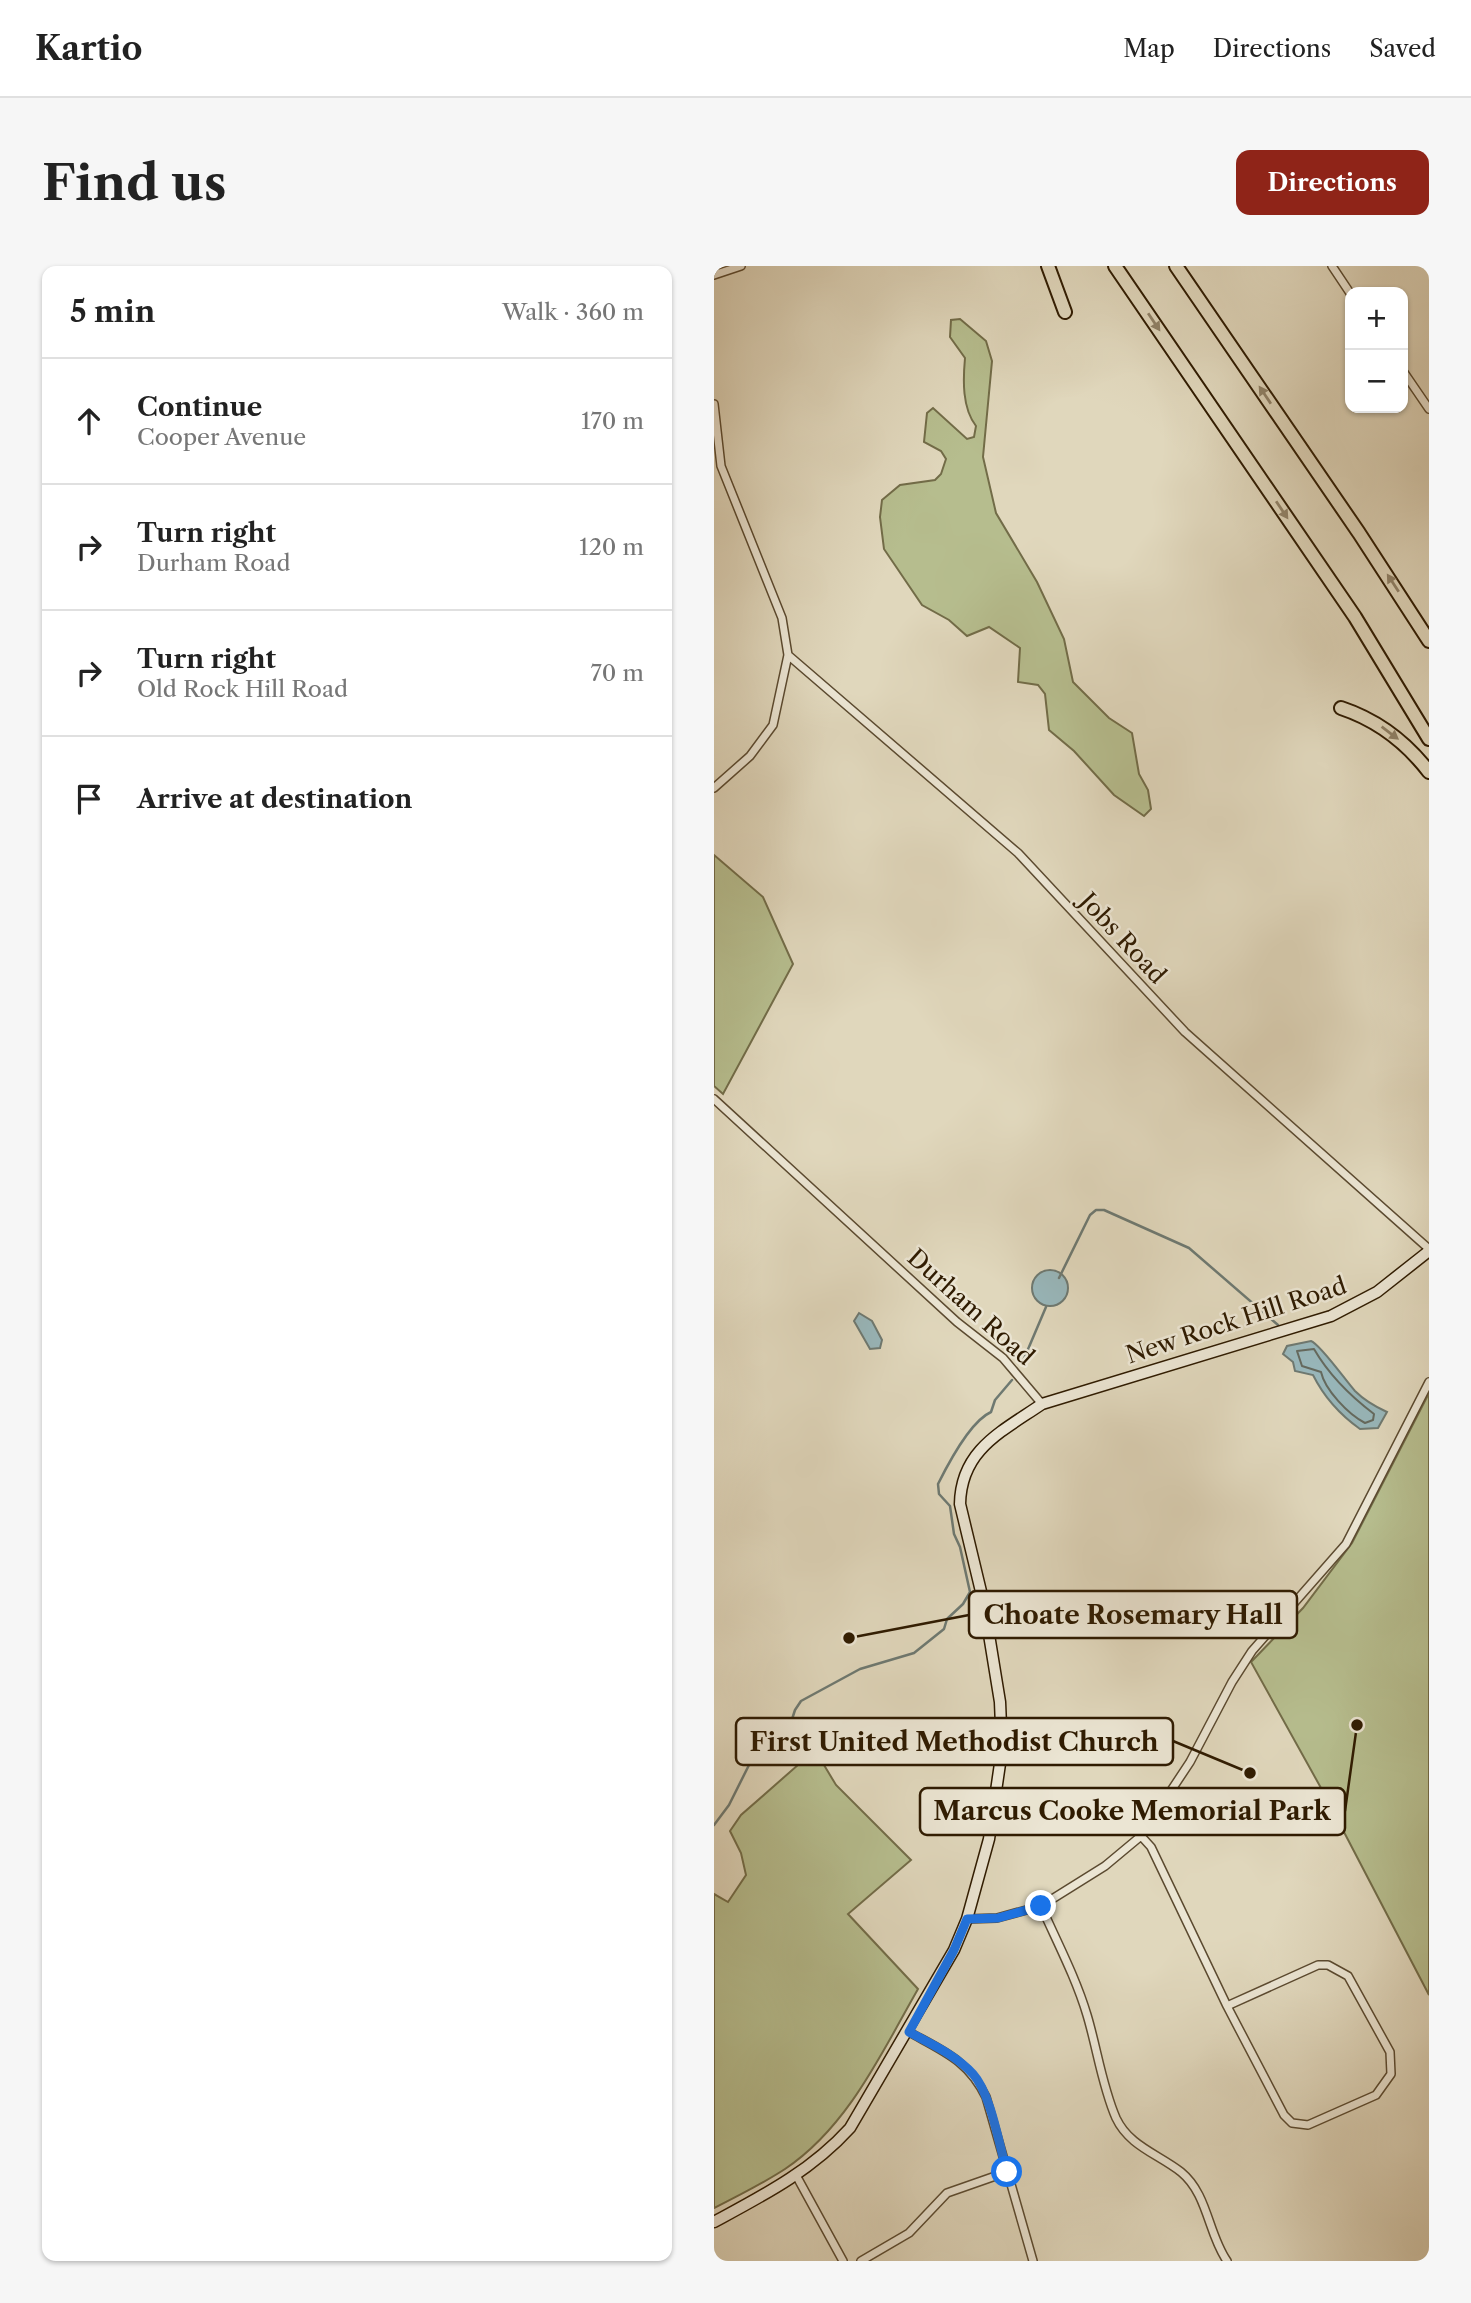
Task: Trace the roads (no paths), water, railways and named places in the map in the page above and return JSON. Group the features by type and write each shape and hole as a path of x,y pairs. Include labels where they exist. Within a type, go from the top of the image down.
{"highway":[{"path":"1048,266 1065,312"},
{"path":"1115,266 1355,617 1429,739"},
{"path":"1176,266 1382,567 1429,641"},
{"path":"1341,708 1368,718 1387,730 1429,772"}],"main road":[{"name":"New Rock Hill Road","path":"1042,1404 1331,1316 1377,1292 1429,1250"},
{"path":"714,2222 797,2177 832,2149 850,2128 909,2032 954,1950 967,1919 989,1839 1002,1750 994,1651 960,1504 961,1480 968,1463 1042,1404"}],"street":[{"path":"714,275 741,266"},
{"path":"1332,266 1346,287"},
{"path":"1408,378 1429,410"},
{"path":"714,404 721,466 782,618 788,655 773,725 750,756 714,788"},
{"name":"Jobs Road","path":"788,655 1018,853 1185,1032 1429,1250"},
{"name":"Durham Road","path":"714,1100 957,1322 1003,1358 1042,1404"},
{"path":"967,1919 998,1918 1041,1906 1087,1879 1141,1836 1190,1762 1232,1682 1252,1651 1346,1544 1429,1382"},
{"path":"1141,1836 1151,1847 1227,2006 1284,2115 1292,2123 1308,2125 1376,2095 1391,2074 1390,2052 1348,1976 1340,1970 1318,1965 1227,2006"},
{"path":"1041,1906 1086,2011 1116,2118 1126,2134 1146,2151 1182,2172 1197,2191 1220,2251 1227,2261"},
{"path":"909,2032 959,2060 975,2076 986,2097 1033,2261"},
{"path":"861,2261 909,2233 947,2193 1007,2172"},
{"path":"797,2177 843,2261"}],"water":[{"path":"1050,1270 1063,1275 1068,1288 1063,1301 1050,1306 1037,1301 1032,1288 1037,1275"},
{"path":"859,1313 872,1321 882,1340 880,1348 870,1349 854,1321"},
{"path":"1311,1341 1359,1394 1387,1412 1378,1428 1360,1429 1333,1405 1313,1375 1295,1371 1293,1362 1283,1354 1287,1346"}],"waterway":[{"path":"1059,1278 1090,1215 1096,1210 1104,1210 1189,1248 1278,1325"},
{"path":"1023,1361 1046,1307"},
{"path":"714,1825 729,1805 751,1761 784,1744 795,1710 801,1701 860,1669 914,1653 944,1629 947,1619 963,1604 970,1592 960,1547 954,1534 950,1506 939,1494 938,1484 968,1433 991,1412 995,1400 1012,1380"}],"place":[{"name":"Choate Rosemary Hall","path":"849,1638"},
{"name":"Marcus Cooke Memorial Park","path":"1357,1725"},
{"name":"First United Methodist Church","path":"1250,1773"}]}
